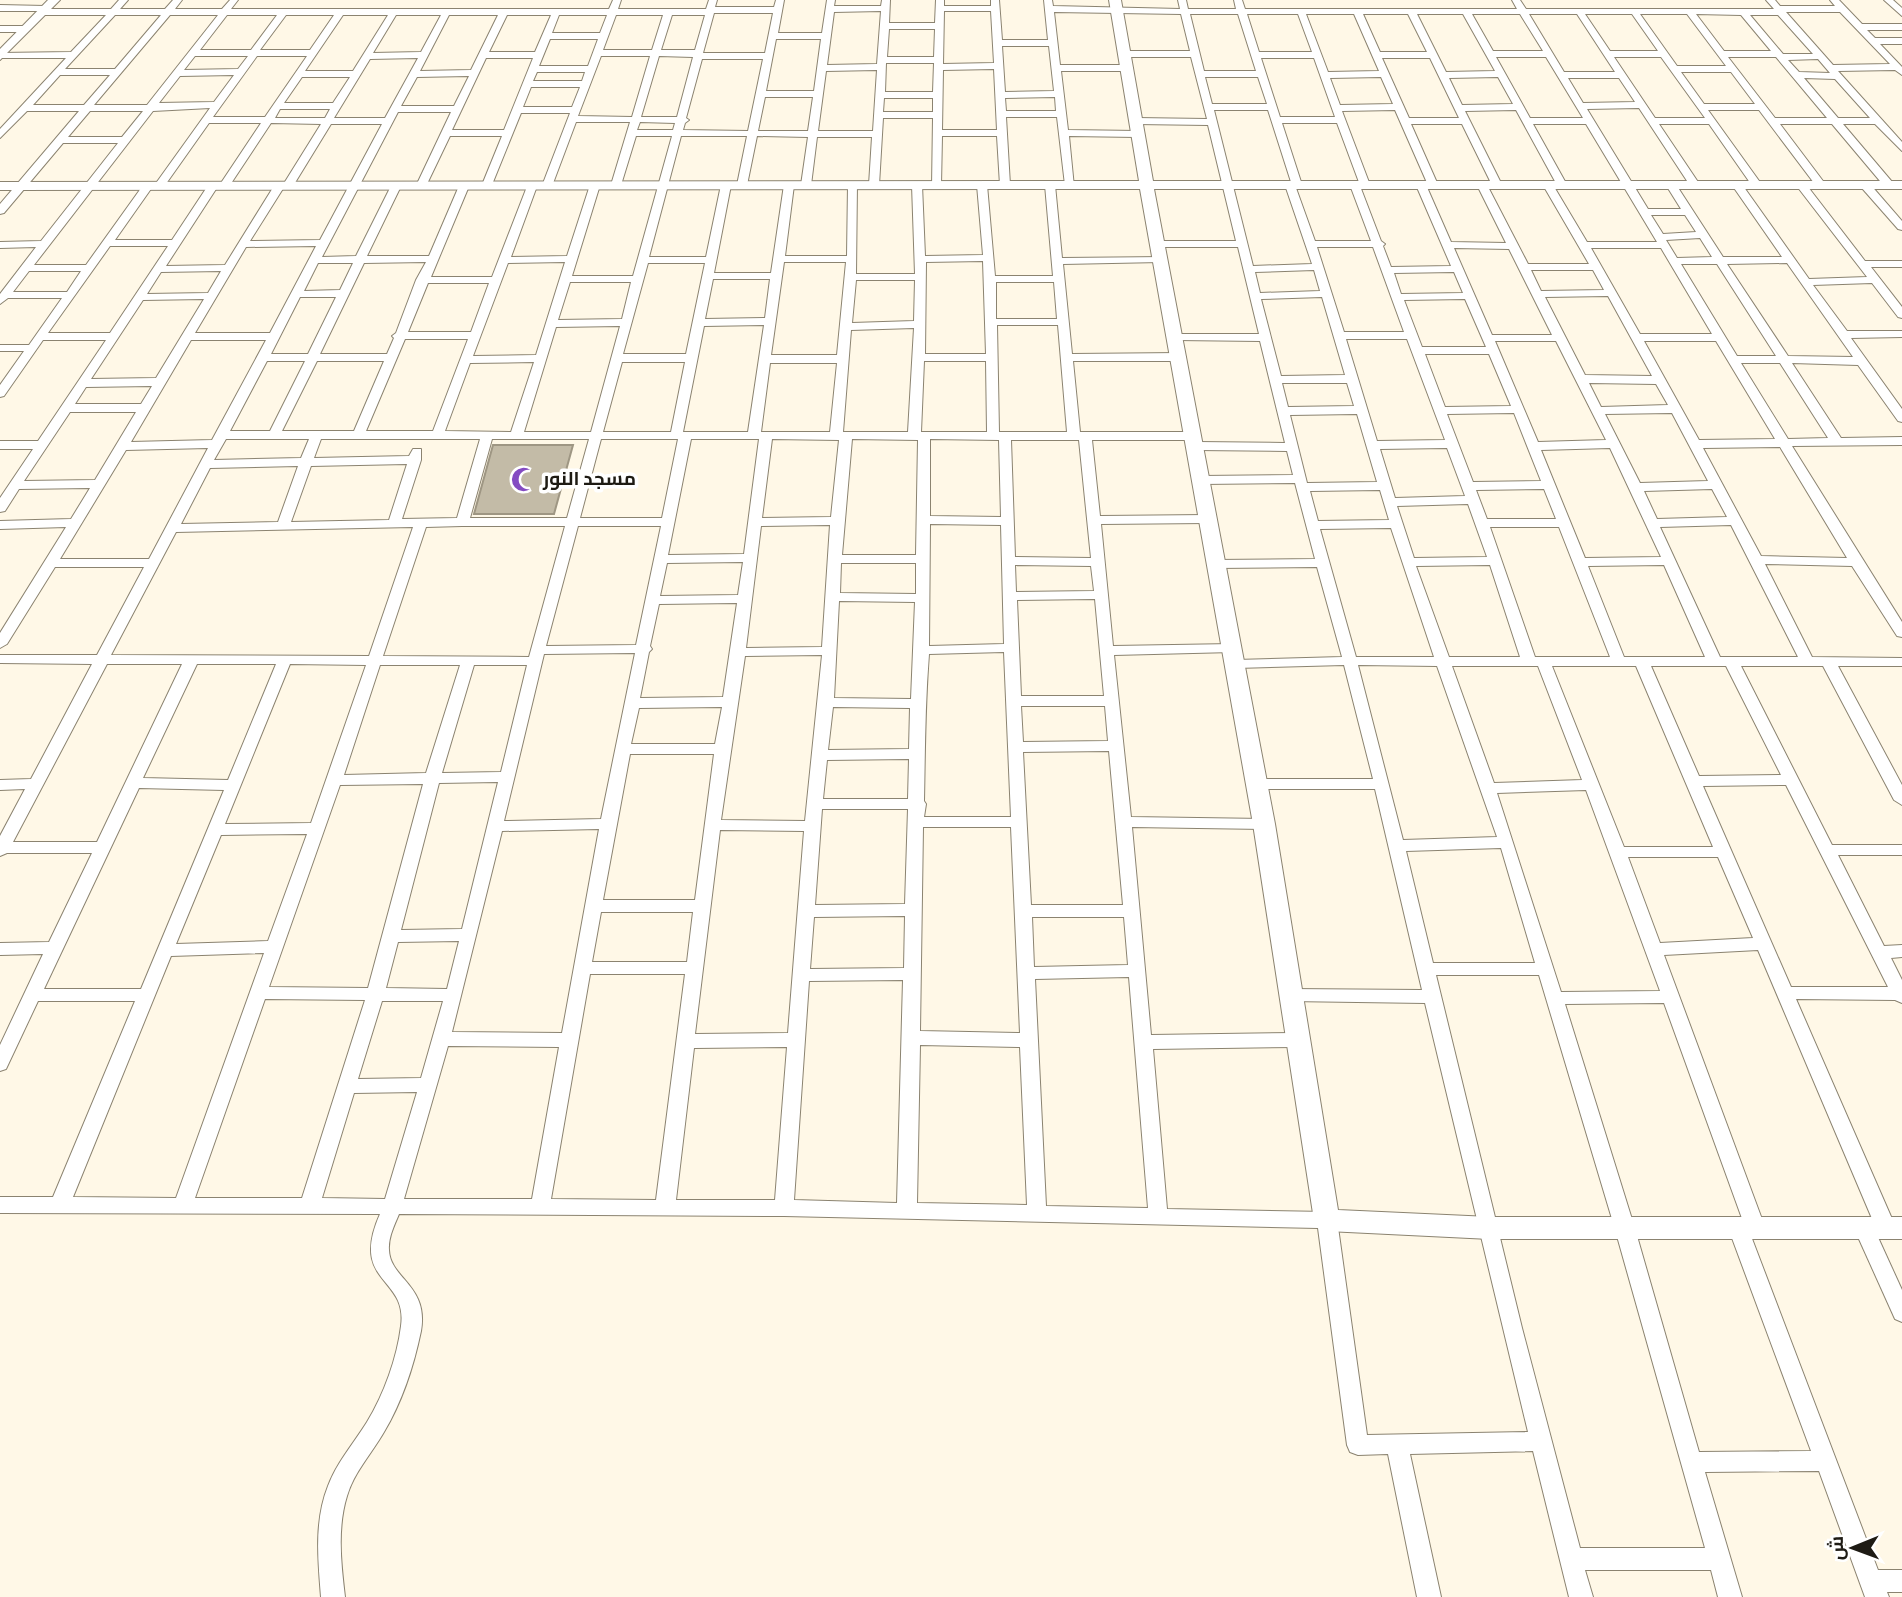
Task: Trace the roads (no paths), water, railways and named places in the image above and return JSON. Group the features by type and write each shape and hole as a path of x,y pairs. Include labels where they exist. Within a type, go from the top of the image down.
{"street":[{"path":"0,135 124,0"},
{"path":"0,211 178,0"},
{"path":"2,298 92,186 234,0"},
{"path":"0,393 107,243 217,105 254,53 286,0"},
{"path":"0,508 176,243 268,120 313,54 337,11 340,0"},
{"path":"0,645 53,563 142,408 242,244 328,120 367,56 396,0"},
{"path":"104,847 1,850 424,55 460,0"},
{"path":"547,186 617,0"},
{"path":"1182,0 1301,483 1398,846 1581,1597"},
{"path":"1238,0 1277,120 1325,294 1408,562 1507,842 1625,1229 1730,1597"},
{"path":"1287,0 1296,11 1325,75 1398,297 1494,561 1618,852 1825,1461 1875,1589 1902,1581"},
{"path":"1343,0 1353,11 1377,55 1405,121 1457,269 1518,409 1619,662"},
{"path":"1399,0 1433,55 1459,108 1513,246 1636,487 1668,561 1722,661 1792,780 1901,995 1784,993"},
{"path":"1452,0 1490,54 1528,121 1584,246 1756,560 1807,661"},
{"path":"1516,0 1626,185 1902,633"},
{"path":"1675,0 1821,185"},
{"path":"1770,0 1902,148"},
{"path":"1834,0 1900,69"},
{"path":"1888,0 1901,11"},
{"path":"806,186 831,4 886,4 874,185"},
{"path":"936,185 940,4 995,4 1005,185"},
{"path":"1070,185 1049,4 1185,11 1635,13 1842,9"},
{"path":"0,8 47,7 114,12 668,12 712,7 779,5 766,56 754,134 742,186"},
{"path":"0,55 47,7"},
{"path":"333,1597 329,1531 339,1487 380,1420 412,1322 406,1295 381,1261 378,1247 380,1231 392,1208 454,995 498,826 538,655 625,322 684,120 712,7"},
{"path":"1116,7 1146,185 1196,441 1215,564 1258,784 1296,1040 1327,1220 1359,1445 1541,1441"},
{"path":"421,186 504,11"},
{"path":"486,186 556,12"},
{"path":"616,186 638,120 668,12"},
{"path":"1743,12 1834,121 1895,185"},
{"path":"1580,13 1695,185"},
{"path":"1635,13 1757,185"},
{"path":"885,26 939,26"},
{"path":"1859,27 1902,27"},
{"path":"0,29 26,29"},
{"path":"547,36 603,36"},
{"path":"772,36 827,36"},
{"path":"1873,41 1902,41"},
{"path":"999,43 1053,43"},
{"path":"194,53 313,54"},
{"path":"597,53 766,56"},
{"path":"1056,68 1197,54"},
{"path":"1490,54 1548,54"},
{"path":"1607,54 1663,54"},
{"path":"1720,54 1822,56"},
{"path":"0,55 74,55"},
{"path":"367,56 424,55"},
{"path":"483,55 539,55"},
{"path":"1256,55 1317,55"},
{"path":"1377,55 1433,55"},
{"path":"822,68 882,63 1000,66"},
{"path":"1832,68 1900,69"},
{"path":"533,69 591,69"},
{"path":"1675,69 1732,69"},
{"path":"58,72 117,72"},
{"path":"179,73 240,72"},
{"path":"414,74 474,73"},
{"path":"299,74 356,74"},
{"path":"1202,74 1263,74"},
{"path":"1442,75 1502,74"},
{"path":"1325,75 1385,75"},
{"path":"1561,75 1621,75"},
{"path":"1796,75 1840,76"},
{"path":"527,84 585,84"},
{"path":"760,94 819,94"},
{"path":"1000,95 1059,94"},
{"path":"880,95 938,95"},
{"path":"26,108 217,105"},
{"path":"1579,106 1642,105"},
{"path":"277,106 336,106"},
{"path":"1210,107 1273,107"},
{"path":"1337,108 1399,107"},
{"path":"1459,108 1520,107"},
{"path":"1700,107 1761,107"},
{"path":"396,109 458,109"},
{"path":"517,110 638,120 684,120"},
{"path":"1001,114 1062,114"},
{"path":"879,115 938,115"},
{"path":"0,120 14,119"},
{"path":"206,120 389,121"},
{"path":"1277,120 1341,120"},
{"path":"1405,121 1465,121"},
{"path":"1528,121 1588,121"},
{"path":"1651,121 1710,121"},
{"path":"1771,121 1878,121"},
{"path":"1064,133 1214,122"},
{"path":"446,133 507,134"},
{"path":"633,133 879,134"},
{"path":"938,133 1002,133"},
{"path":"1889,133 1902,133"},
{"path":"59,140 127,140"},
{"path":"784,1208 812,826 834,597 842,359 852,259 853,185"},
{"path":"907,1210 924,520 919,437 921,259 917,185"},
{"path":"982,185 990,279 992,357 1007,521 1037,1211"},
{"path":"1050,185 1066,358 1093,520 1138,971 1158,1216"},
{"path":"1671,185 1837,442"},
{"path":"1737,185 1902,418"},
{"path":"1801,185 1902,315"},
{"path":"1865,185 1902,227"},
{"path":"0,186 1895,185"},
{"path":"274,436 396,186"},
{"path":"358,436 422,279 464,186"},
{"path":"437,436 494,279 532,186"},
{"path":"516,436 538,359 595,186"},
{"path":"540,1207 596,906 608,824 655,600 690,358 726,186"},
{"path":"665,1207 722,749 738,652 754,522 766,359 789,186"},
{"path":"1644,212 1690,212"},
{"path":"1584,246 1705,235"},
{"path":"107,243 176,243"},
{"path":"242,244 325,243"},
{"path":"0,245 46,244"},
{"path":"1059,261 1242,244"},
{"path":"1311,244 1380,244"},
{"path":"1448,245 1513,246"},
{"path":"921,259 988,258"},
{"path":"316,260 431,259"},
{"path":"502,260 572,259"},
{"path":"780,259 852,259"},
{"path":"642,260 710,260"},
{"path":"1674,261 1725,265 1794,264"},
{"path":"1865,264 1902,264"},
{"path":"1249,268 1318,267"},
{"path":"1524,267 1596,267"},
{"path":"27,268 90,268"},
{"path":"159,269 228,268"},
{"path":"1389,270 1457,269"},
{"path":"707,276 778,276"},
{"path":"850,277 920,277"},
{"path":"422,279 494,279"},
{"path":"566,279 637,279"},
{"path":"990,279 1060,279"},
{"path":"1806,282 1876,280"},
{"path":"298,293 344,293"},
{"path":"1539,294 1609,293"},
{"path":"1255,296 1325,294"},
{"path":"2,298 69,295"},
{"path":"140,297 210,296"},
{"path":"1398,297 1468,296"},
{"path":"698,323 771,321"},
{"path":"551,324 625,322"},
{"path":"992,322 1063,322"},
{"path":"845,327 920,324"},
{"path":"1843,335 1902,334"},
{"path":"398,336 474,335"},
{"path":"1338,336 1412,335"},
{"path":"40,337 114,336"},
{"path":"186,336 275,337"},
{"path":"1177,337 1266,338"},
{"path":"1636,338 1720,337"},
{"path":"1418,351 1560,338"},
{"path":"0,348 32,348"},
{"path":"264,357 390,358"},
{"path":"920,358 992,357"},
{"path":"1066,358 1180,357"},
{"path":"617,358 690,358"},
{"path":"464,360 538,359"},
{"path":"766,359 842,359"},
{"path":"1733,359 1860,361"},
{"path":"1276,380 1351,379"},
{"path":"1582,379 1657,380"},
{"path":"83,383 158,382"},
{"path":"66,408 142,408"},
{"path":"1440,411 1518,409"},
{"path":"1596,411 1673,409"},
{"path":"1285,411 1362,410"},
{"path":"122,446 274,436 1080,436 1294,447"},
{"path":"283,525 316,436"},
{"path":"394,523 422,436"},
{"path":"462,522 487,436"},
{"path":"1693,444 1902,441"},
{"path":"1372,445 1451,444"},
{"path":"1533,446 1614,444"},
{"path":"0,445 42,445"},
{"path":"208,464 415,460"},
{"path":"1201,480 1301,483 1387,494 1473,500"},
{"path":"16,485 98,484"},
{"path":"1468,486 1547,485"},
{"path":"1636,487 1714,485"},
{"path":"1093,520 1207,519"},
{"path":"924,520 1007,521"},
{"path":"754,522 837,521"},
{"path":"1651,523 1734,521"},
{"path":"174,528 462,522 668,523"},
{"path":"0,525 75,523"},
{"path":"183,1205 276,947 421,523"},
{"path":"1482,523 1563,523"},
{"path":"1313,525 1396,524"},
{"path":"661,559 749,558"},
{"path":"836,559 923,559"},
{"path":"1756,560 1856,562"},
{"path":"1009,561 1096,562"},
{"path":"1408,562 1494,561"},
{"path":"1581,562 1668,561"},
{"path":"53,563 154,563"},
{"path":"1215,564 1323,563"},
{"path":"1009,596 1099,595"},
{"path":"834,597 921,598"},
{"path":"655,600 744,599"},
{"path":"0,673 4,659 468,662 645,649"},
{"path":"922,650 1011,649"},
{"path":"738,652 828,651"},
{"path":"1105,651 1348,661 1902,662"},
{"path":"0,1065 192,659"},
{"path":"60,1205 285,660"},
{"path":"309,1208 375,995 445,731 468,662"},
{"path":"1642,662 1884,1228 1902,1313"},
{"path":"1828,662 1897,782 1902,800"},
{"path":"1014,701 1111,701"},
{"path":"634,702 729,702"},
{"path":"826,702 918,704"},
{"path":"1017,747 1114,746"},
{"path":"624,749 722,749"},
{"path":"820,755 919,754"},
{"path":"334,780 509,777"},
{"path":"1695,781 1792,780"},
{"path":"132,783 232,785"},
{"path":"0,785 35,784"},
{"path":"1258,784 1381,784"},
{"path":"1489,788 1590,785"},
{"path":"815,804 918,804"},
{"path":"918,822 1021,822"},
{"path":"1124,822 1264,824"},
{"path":"498,826 608,824"},
{"path":"713,825 812,826"},
{"path":"213,830 315,828"},
{"path":"1398,846 1507,842"},
{"path":"1829,850 1902,850"},
{"path":"1618,852 1724,852"},
{"path":"596,906 703,906"},
{"path":"807,911 915,910"},
{"path":"1025,911 1131,911"},
{"path":"390,936 469,935"},
{"path":"1653,949 1763,944"},
{"path":"165,950 276,947"},
{"path":"0,949 56,948"},
{"path":"1880,952 1902,951"},
{"path":"584,968 694,968"},
{"path":"1427,969 1544,969"},
{"path":"1028,973 1138,971"},
{"path":"802,975 912,974"},
{"path":"258,993 454,995"},
{"path":"32,995 146,995"},
{"path":"1289,995 1434,997"},
{"path":"1553,998 1669,997"},
{"path":"911,1038 1029,1040"},
{"path":"442,1039 570,1040"},
{"path":"685,1041 795,1040"},
{"path":"1143,1042 1296,1040"},
{"path":"347,1086 428,1085"},
{"path":"0,1205 1037,1211 1490,1228 1884,1228"},
{"path":"1397,1444 1429,1597"},
{"path":"1690,1462 1825,1461"},
{"path":"1572,1559 1718,1559"}],"place":[{"name":"مسجد النور","path":"523,479"}]}
